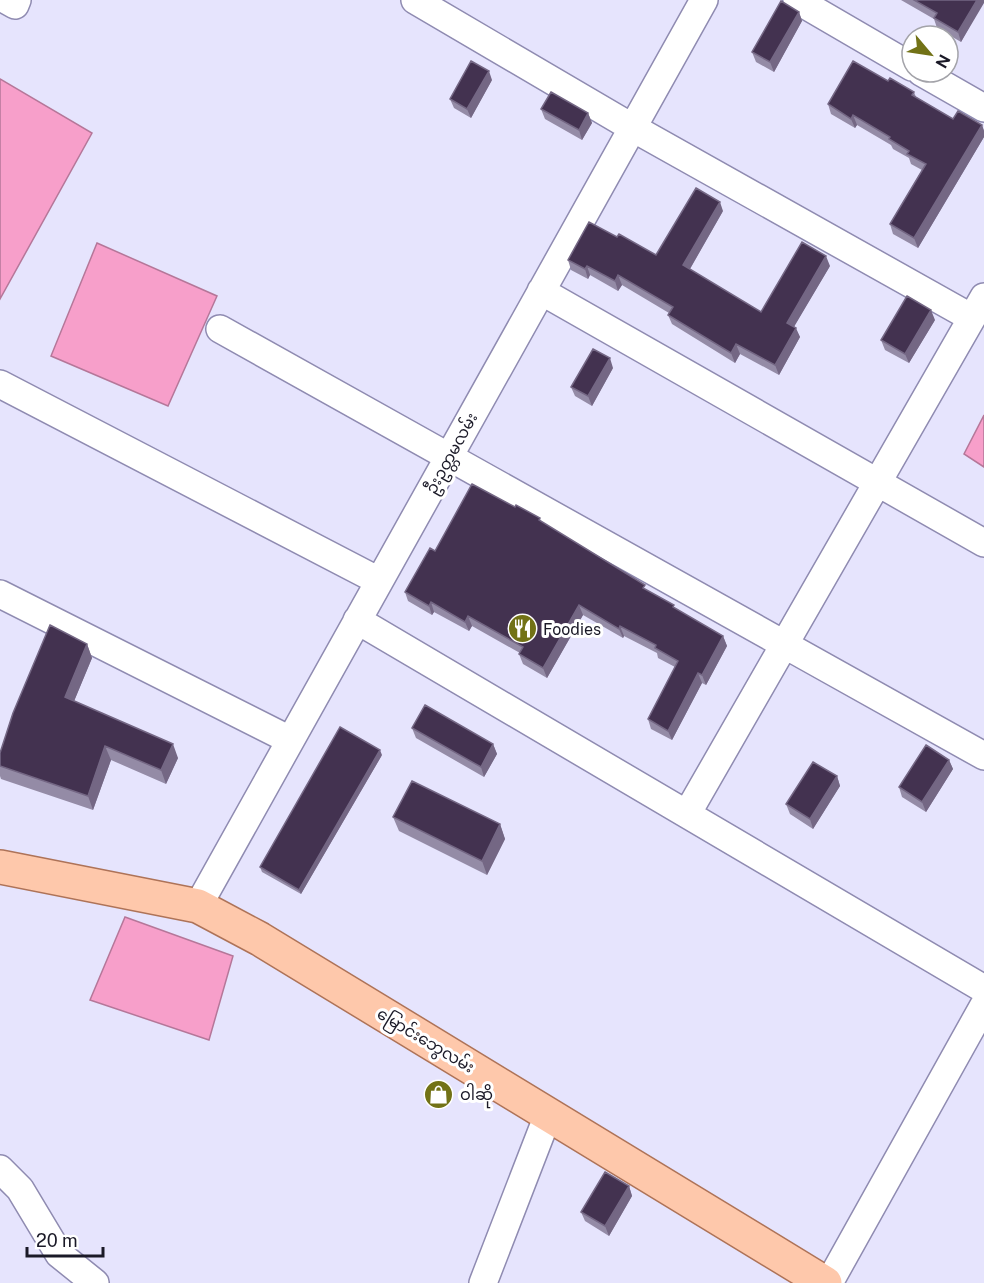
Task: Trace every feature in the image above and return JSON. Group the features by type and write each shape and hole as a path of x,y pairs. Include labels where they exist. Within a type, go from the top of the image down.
{"main road":[{"name":"မြောင်းဘွေလမ်း","path":"0,867 198,906 260,939 827,1283"}],"street":[{"path":"6,0 15,5 17,0"},
{"path":"415,0 633,128 978,308 687,814"},
{"name":"ဦးဥတ္တမလမ်း","path":"198,906 704,0"},
{"path":"797,0 900,60"},
{"path":"942,84 984,108"},
{"path":"541,291 984,543"},
{"path":"220,329 984,756"},
{"path":"0,384 379,581"},
{"path":"0,594 290,740"},
{"path":"357,620 984,989"},
{"path":"827,1283 984,1005"},
{"path":"483,1283 548,1115"},
{"path":"0,1169 20,1189 59,1254 94,1283"}],"shaded area":[{"path":"0,79 92,133 0,299"},
{"path":"97,243 217,296 168,406 51,356"},
{"path":"984,415 984,467 964,454"},
{"path":"125,917 233,956 209,1040 90,1000"}],"building":[{"path":"914,0 977,0 960,29 960,24 944,24 934,18 937,13"},
{"path":"781,1 799,12 770,62 752,52"},
{"path":"471,61 489,71 467,109 450,99"},
{"path":"853,61 888,81 890,78 914,92 912,95 953,119 958,111 982,125 914,238 890,224 926,164 907,154 909,151 889,139 890,137 853,115 851,119 828,104"},
{"path":"551,92 588,113 579,130 541,109"},
{"path":"696,188 720,202 683,265 761,312 802,242 826,256 787,323 796,328 775,365 736,344 731,353 668,315 673,307 618,275 615,281 587,266 585,269 568,260 589,222 617,237 619,234 656,255"},
{"path":"907,296 931,310 905,354 881,340"},
{"path":"593,349 610,358 588,396 571,387"},
{"path":"472,484 540,518 539,520 645,585 643,588 723,636 702,675 698,673 668,731 648,719 678,661 655,648 656,645 620,626 619,629 579,605 543,668 519,654 523,647 468,616 465,622 431,602 429,606 405,592 430,548 435,551"},
{"path":"50,625 87,644 65,697 173,744 161,770 105,746 88,796 0,766 0,753 13,713"},
{"path":"425,705 493,744 481,767 412,728"},
{"path":"340,727 380,750 299,890 260,867"},
{"path":"926,745 949,760 922,802 899,787"},
{"path":"813,762 837,776 810,819 786,804"},
{"path":"412,781 500,824 482,861 393,817"},
{"path":"605,1172 629,1186 605,1226 581,1212"}],"place":[{"name":"Foodies","path":"522,629"},
{"name":"ဝါဆို","path":"439,1094"}]}
